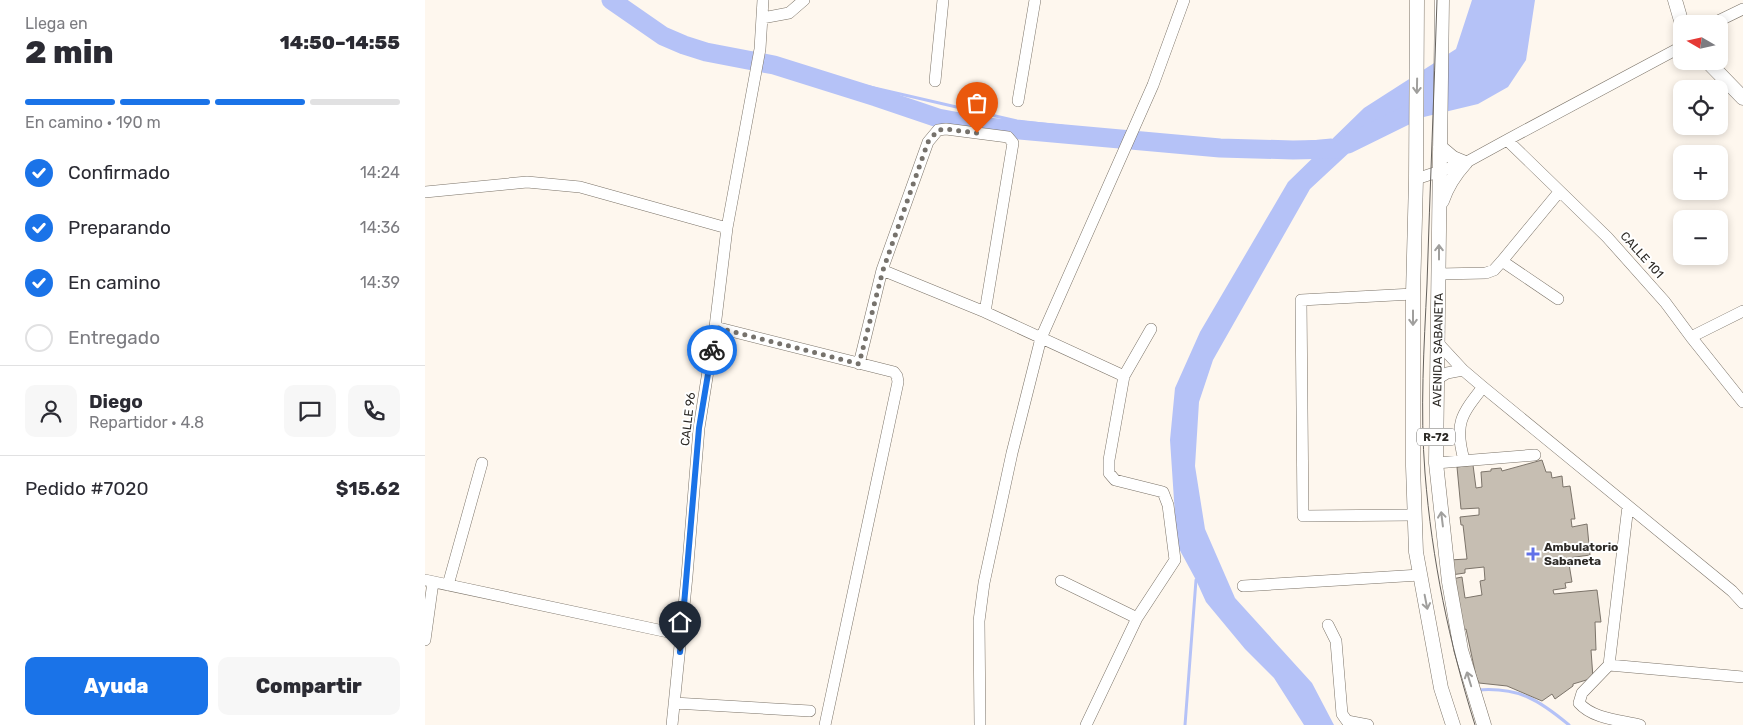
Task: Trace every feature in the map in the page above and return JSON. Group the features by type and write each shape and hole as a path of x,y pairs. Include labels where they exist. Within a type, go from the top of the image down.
{"main road":[{"name":"AVENIDA SABANETA","path":"1417,0 1418,37 1413,294 1414,515 1416,552 1420,575 1441,688 1453,725"},
{"name":"AVENIDA SABANETA","path":"1442,0 1436,463 1449,582 1461,650 1484,725"},
{"path":"1675,0 1680,15"},
{"path":"1716,70 1743,98"},
{"path":"1439,211 1455,174 1465,163 1453,158 1440,146"}],"street":[{"name":"CALLE 96","path":"672,725 682,635 699,428 715,327 727,228 760,49 763,0"},
{"path":"762,18 789,13 804,0"},
{"path":"935,81 943,0"},
{"path":"1018,101 1035,0"},
{"path":"980,725 979,621 984,583 1012,453 1041,338 1153,85 1184,0"},
{"path":"1728,16 1743,9"},
{"path":"1416,179 1465,163 1673,51"},
{"path":"859,364 883,270 928,142 938,130 946,129 1008,137 1013,143 1013,155 985,312"},
{"name":"CALLE 101","path":"1507,140 1607,237 1665,302 1743,402"},
{"path":"425,192 527,182 580,187 727,228"},
{"path":"1439,274 1486,273 1495,270 1559,192"},
{"path":"1502,261 1558,299"},
{"path":"883,270 985,312 1124,376"},
{"path":"1413,294 1301,300 1303,516 1414,515"},
{"path":"1691,337 1743,310"},
{"path":"715,327 894,372 897,376 898,382 825,725"},
{"path":"1086,725 1137,618 1175,560 1168,505 1163,492 1115,480 1109,474 1109,460 1124,376 1151,329"},
{"path":"1438,343 1463,370 1732,591 1743,603"},
{"path":"1437,379 1447,373 1463,370"},
{"path":"1464,460 1459,428 1464,410 1483,387"},
{"path":"1436,463 1535,454"},
{"path":"448,585 482,463"},
{"path":"1627,506 1609,665 1582,693 1579,703 1585,710 1594,714 1640,725"},
{"path":"1243,586 1420,575"},
{"path":"425,640 429,581 682,635"},
{"path":"1061,581 1137,618"},
{"path":"1328,625 1336,640 1342,714 1347,721 1368,725"},
{"path":"1609,665 1743,677"},
{"path":"674,703 810,711"}],"water":[{"path":"1472,0 1535,0 1526,60 1508,87 1478,104 1403,122 1380,124 1310,189 1213,360 1199,402 1195,466 1205,529 1235,598 1312,683 1334,725 1304,725 1274,678 1245,649 1206,602 1177,545 1170,440 1175,388 1200,332 1288,182 1364,108 1456,49"}],"building":[{"name":"Ambulatorio Sabaneta","path":"1542,460 1546,472 1551,472 1552,478 1562,476 1563,487 1570,486 1575,519 1571,519 1572,527 1587,524 1590,555 1568,558 1572,582 1565,583 1566,588 1553,590 1554,594 1597,590 1601,622 1595,622 1596,650 1591,650 1593,678 1573,684 1573,686 1555,699 1552,694 1542,701 1507,686 1479,683 1466,629 1460,631 1452,579 1462,577 1465,598 1482,595 1480,581 1485,580 1484,567 1465,569 1465,573 1451,575 1449,560 1467,559 1463,525 1461,525 1460,517 1479,515 1479,508 1461,509 1457,467 1473,465 1476,488 1482,487 1481,472 1501,468 1502,471"}],"waterway":[{"path":"611,0 663,36 684,45 706,52 774,65 938,118 987,127 1220,148 1338,149"},
{"path":"615,0 650,36 1017,121 1129,134"},
{"path":"1348,144 1413,112"},
{"path":"1135,134 1269,146 1331,140"},
{"path":"1185,725 1196,580"},
{"path":"1478,690 1505,691 1528,697 1538,702 1569,725"}],"tram line":[{"path":"1437,0 1423,378 1425,473 1432,537 1443,600 1457,663 1475,725"}],"way so far":[{"path":"712,350 715,327 859,364 883,270 928,142 938,130 946,129 977,133"}],"place":[{"name":"Ambulatorio Sabaneta","path":"1533,554"}],"route":[{"path":"680,652 699,428 712,350"}]}
